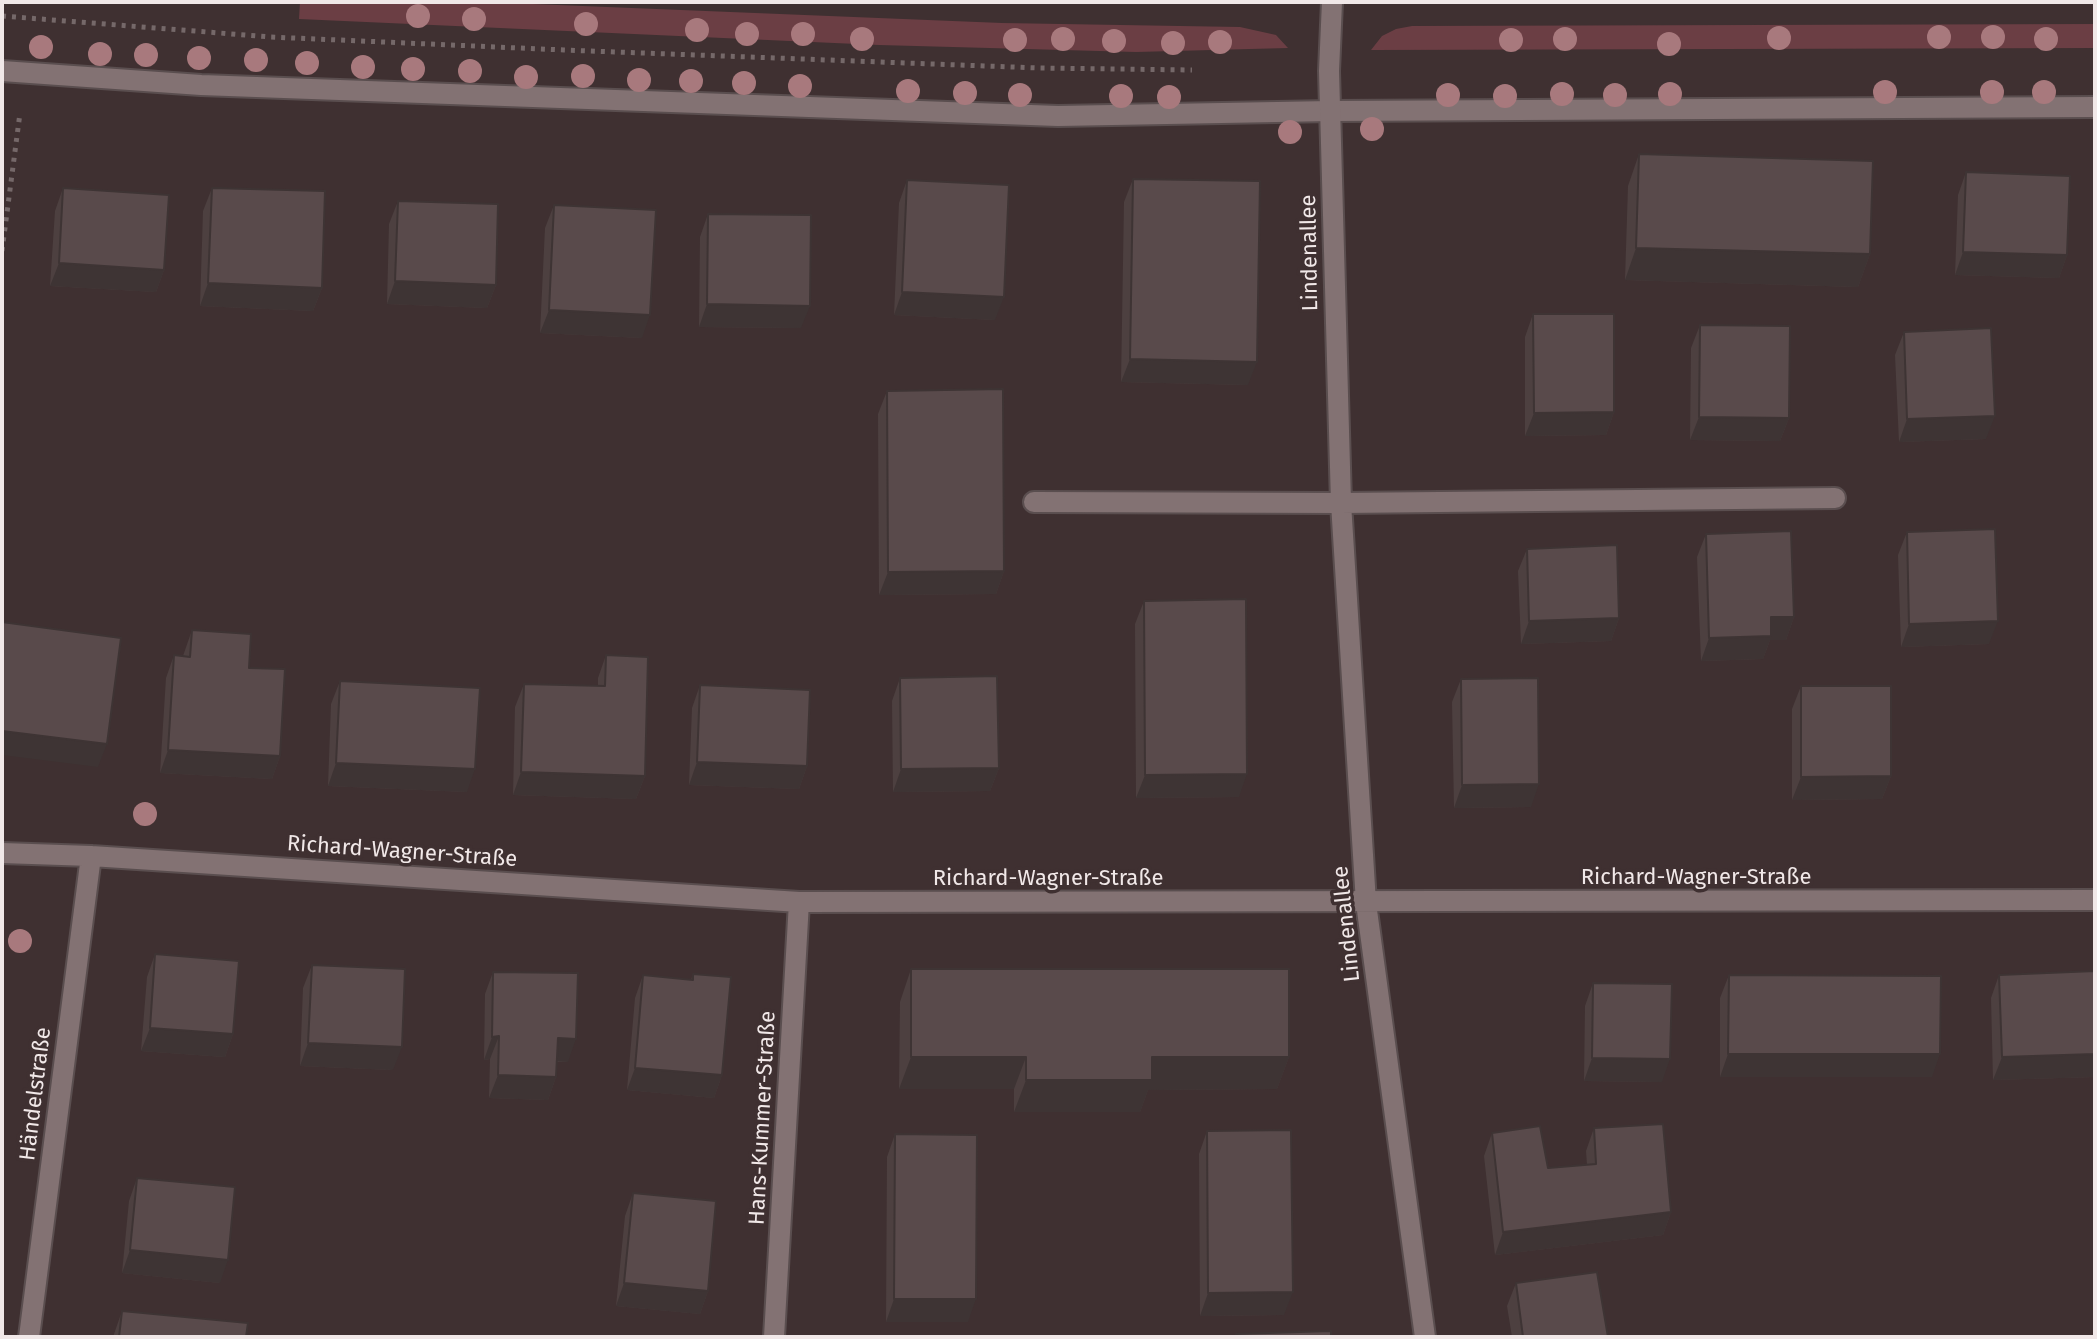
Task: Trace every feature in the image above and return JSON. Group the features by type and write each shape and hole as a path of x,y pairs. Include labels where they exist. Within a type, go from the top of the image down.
{"street":[{"name":"Lindenallee","path":"1332,2 1331,111 1341,503 1366,903 1425,1337"},
{"path":"2,71 216,86 1027,115 2095,107"},
{"path":"1034,502 1341,503 1835,498"},
{"name":"Richard-Wagner-Straße","path":"2,853 91,856 799,902 2095,900"},
{"name":"Händelstraße","path":"29,1337 91,856"},
{"name":"Hans-Kummer-Straße","path":"774,1337 799,902"}],"path":[{"path":"2,16 271,37 1039,68 1207,70"},
{"path":"2,251 26,74"}],"shaded area":[{"path":"300,2 484,2 1002,23 1240,27 1276,35 1288,48 1136,52 879,45 299,19"},
{"path":"2095,24 2095,48 1371,50 1382,36 1412,26"}],"building":[{"path":"1639,154 1873,161 1870,254 1636,248"},
{"path":"1966,172 2070,176 2067,255 1963,252"},
{"path":"1133,179 1260,181 1257,362 1130,359"},
{"path":"907,180 1009,185 1004,297 902,292"},
{"path":"63,188 169,195 164,270 59,263"},
{"path":"212,188 325,191 322,288 208,283"},
{"path":"398,201 498,204 496,285 395,281"},
{"path":"554,205 656,210 650,315 549,310"},
{"path":"708,214 811,215 810,306 707,304"},
{"path":"1533,314 1614,314 1614,412 1534,413"},
{"path":"1700,325 1790,326 1789,418 1699,417"},
{"path":"1991,328 1995,416 1907,419 1904,332"},
{"path":"1003,389 1004,571 888,572 887,391"},
{"path":"1995,529 1998,621 1909,624 1907,532"},
{"path":"1791,531 1794,617 1771,617 1771,636 1709,638 1706,534"},
{"path":"1617,545 1619,618 1529,621 1527,549"},
{"path":"1246,599 1247,774 1145,775 1144,601"},
{"path":"2,622 121,638 107,744 2,731"},
{"path":"192,630 251,634 249,668 285,669 280,756 168,750 174,655 190,657"},
{"path":"606,655 648,657 645,776 521,772 524,684 605,686"},
{"path":"997,676 999,768 901,769 900,678"},
{"path":"1538,678 1539,784 1462,785 1461,679"},
{"path":"340,681 480,688 475,769 336,763"},
{"path":"700,685 810,690 807,766 697,762"},
{"path":"1801,686 1891,686 1891,776 1801,777"},
{"path":"155,954 239,961 233,1034 150,1028"},
{"path":"312,965 405,969 402,1047 308,1043"},
{"path":"911,969 1289,969 1289,1057 1152,1057 1152,1080 1026,1080 1026,1057 911,1057"},
{"path":"2095,971 2095,1054 2002,1057 1999,975"},
{"path":"493,972 578,973 576,1039 558,1038 556,1077 498,1075 499,1036 492,1037"},
{"path":"693,974 731,977 722,1075 635,1068 643,975 693,980"},
{"path":"1729,975 1941,976 1940,1054 1728,1054"},
{"path":"1593,983 1672,984 1670,1059 1592,1058"},
{"path":"1663,1124 1671,1212 1503,1232 1492,1133 1540,1126 1548,1168 1596,1164 1594,1128"},
{"path":"1291,1130 1293,1292 1208,1293 1207,1131"},
{"path":"895,1134 977,1135 976,1299 894,1299"},
{"path":"137,1178 235,1187 228,1260 130,1250"},
{"path":"633,1193 716,1201 708,1291 624,1283"},
{"path":"1597,1272 1608,1337 1523,1337 1516,1283"},
{"path":"122,1311 248,1323 246,1337 119,1337"},
{"path":"1331,1331 1331,1337 1236,1337 1236,1334"}]}
